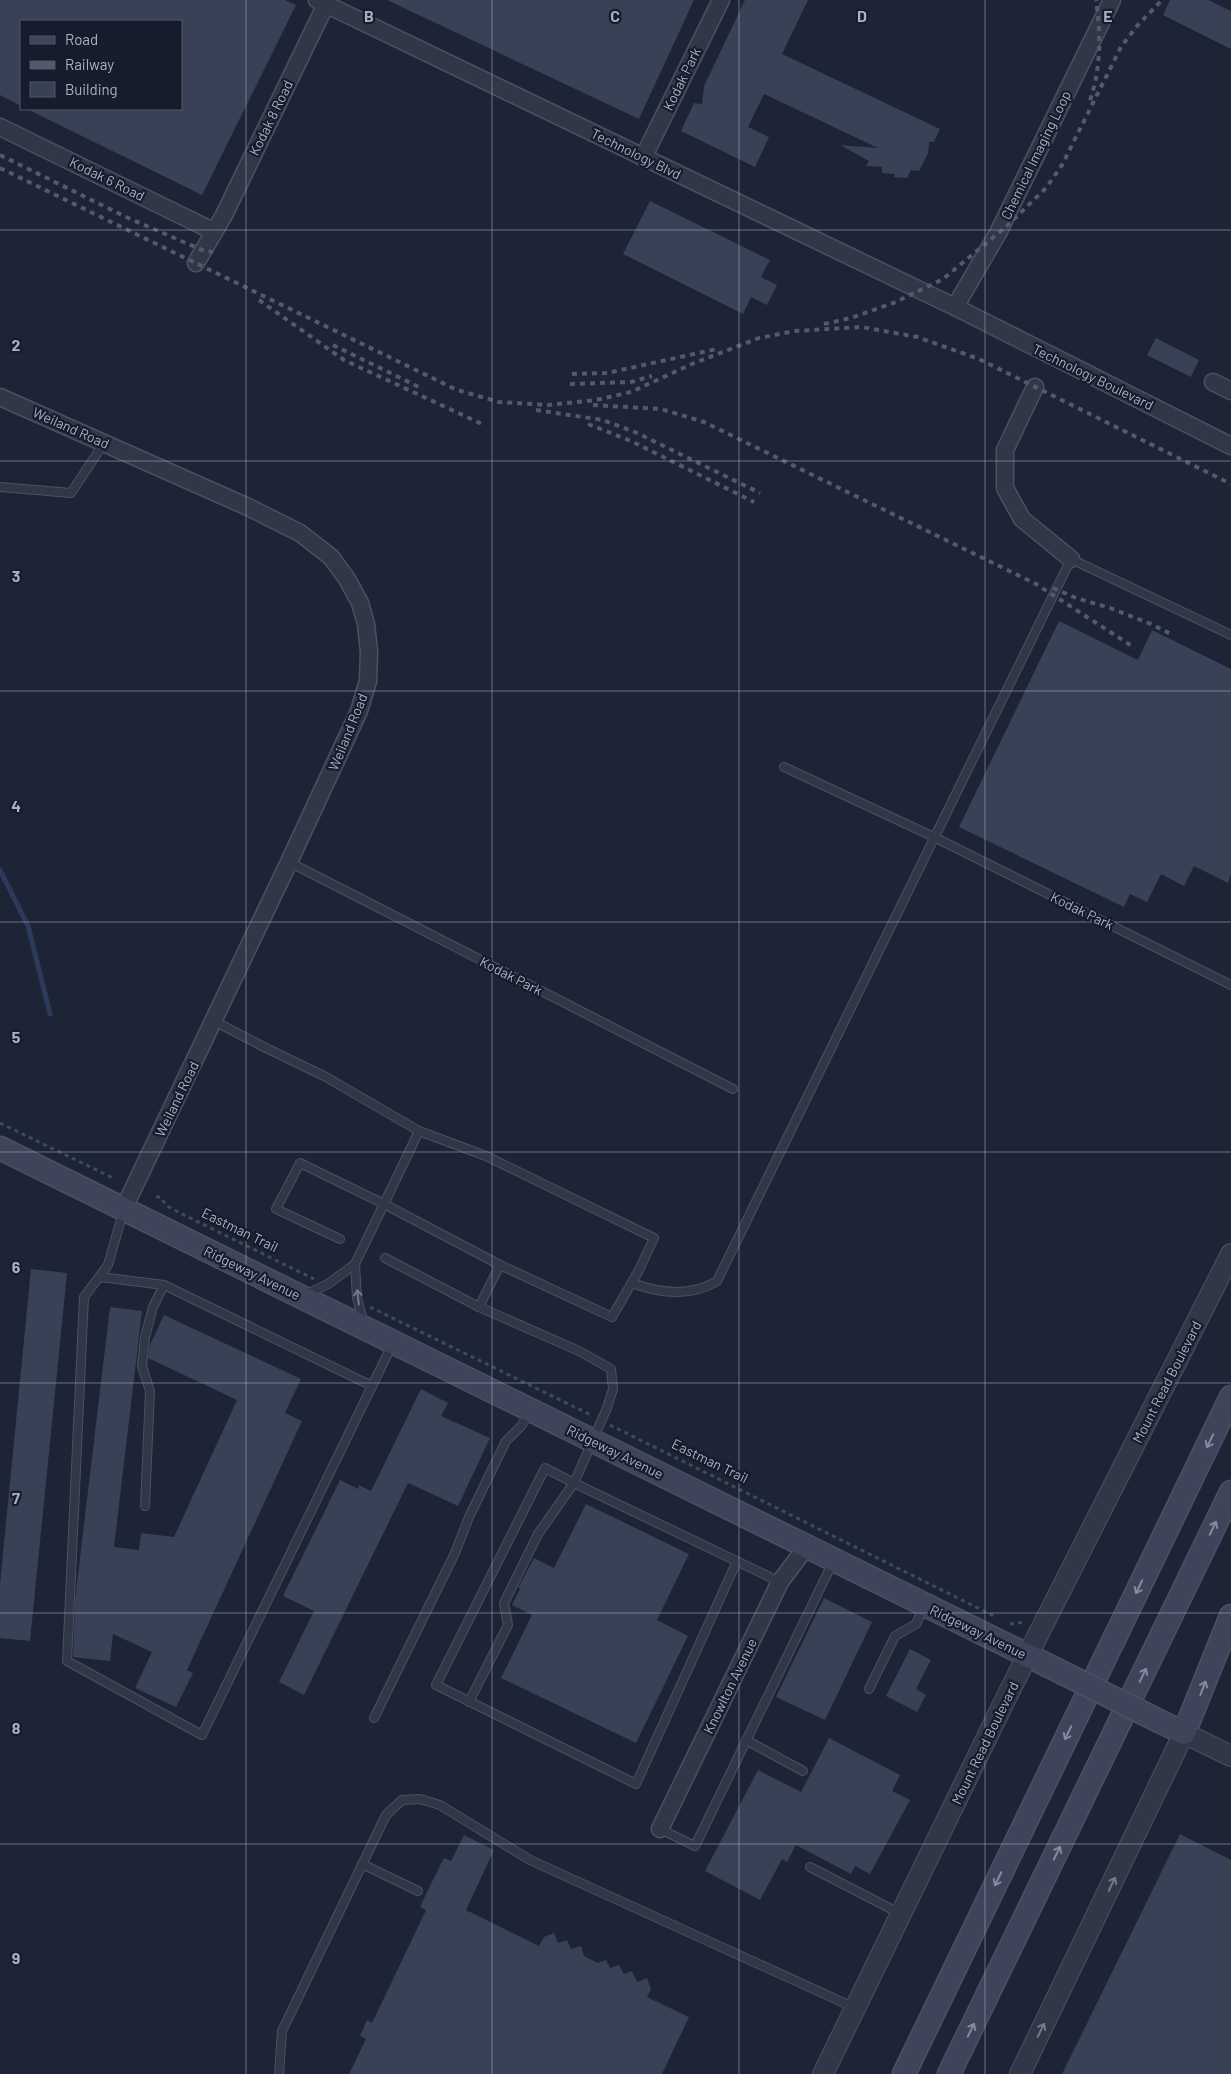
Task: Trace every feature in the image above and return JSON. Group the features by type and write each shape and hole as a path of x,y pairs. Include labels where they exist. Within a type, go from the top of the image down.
{"main road":[{"name":"Ridgeway Avenue","path":"0,1148 1184,1733"},
{"path":"904,2074 1231,1397"},
{"path":"949,2074 1231,1492"},
{"path":"1184,1733 1231,1616"}],"street":[{"name":"Kodak Park","path":"643,158 721,0"},
{"name":"Chemical Imaging Loop","path":"955,307 998,233 1112,0"},
{"name":"Technology Blvd","path":"323,2 955,307"},
{"name":"Kodak 8 Road","path":"196,263 224,215 323,2"},
{"name":"Kodak 6 Road","path":"0,128 213,231"},
{"name":"Technology Boulevard","path":"955,307 1231,446"},
{"path":"1213,382 1231,391"},
{"path":"1035,388 1005,450 1005,488 1022,518 1071,559"},
{"name":"Weiland Road","path":"0,397 248,507 300,533 330,557 347,579 360,603 366,624 369,652 368,681 359,711 290,862 124,1210"},
{"name":"Mount Read Boulevard","path":"823,2074 1028,1657 1231,1254"},
{"name":"Knowlton Avenue","path":"660,1829 780,1582 807,1546"},
{"path":"1020,2074 1184,1733"},
{"name":"Ridgeway Avenue","path":"1184,1733 1231,1756"}],"lane":[{"path":"0,488 71,493 104,443"},
{"path":"632,1283 650,1290 674,1292 695,1290 716,1281 1071,559 1231,635"},
{"name":"Kodak Park","path":"784,767 934,837 1231,985"},
{"name":"Kodak Park","path":"290,862 733,1089"},
{"path":"214,1021 326,1076 419,1131 486,1156 654,1238 632,1283 612,1317 500,1265 384,1204 300,1163 276,1209 340,1239"},
{"path":"300,1297 328,1284 355,1264 419,1131"},
{"path":"124,1210 108,1265 84,1297 67,1661 202,1736 393,1343"},
{"path":"385,1258 479,1306 579,1351 611,1369 613,1389 601,1420 574,1483 538,1534 504,1603 508,1626 469,1702"},
{"path":"355,1264 357,1298 364,1328"},
{"path":"479,1306 500,1265"},
{"path":"100,1277 164,1285 372,1386"},
{"path":"145,1506 150,1391 142,1366 147,1330 153,1307 164,1285"},
{"path":"374,1718 506,1441 522,1425 530,1410"},
{"path":"737,1561 636,1784 436,1685 545,1468 574,1483 737,1561 780,1582"},
{"path":"660,1829 695,1846 834,1560"},
{"path":"869,1689 895,1636 916,1624 925,1605"},
{"path":"746,1740 802,1771"},
{"path":"278,2074 282,2031 386,1816 402,1800 420,1799 440,1805 530,1860 855,2008"},
{"path":"362,1864 418,1891"},
{"path":"810,1867 901,1914"}],"path":[{"path":"0,1123 113,1178"},
{"name":"Eastman Trail","path":"156,1197 160,1197 167,1206 182,1214 317,1280"},
{"name":"Eastman Trail","path":"367,1306 601,1420 1000,1620"},
{"path":"1007,1624 1014,1625 1024,1621 1042,1630"}],"building":[{"path":"0,0 285,0 296,5 202,195 29,110 182,110 182,20 20,20 20,105 0,95"},
{"path":"387,0 694,0 639,119"},
{"path":"745,0 808,0 782,54 940,129 934,142 929,142 928,153 919,171 911,170 907,178 894,177 895,174 882,173 882,167 866,166 869,161 840,145 878,148 764,94 748,127 769,137 755,167 681,131 694,103 702,104 704,86"},
{"path":"1170,0 1208,0 1231,11 1231,49 1163,15"},
{"path":"650,201 770,260 761,277 777,285 767,305 751,297 743,314 623,254"},
{"path":"1156,338 1199,360 1191,377 1147,355"},
{"path":"1059,621 1138,660 1152,630 1231,669 1231,875 1228,883 1194,866 1184,886 1161,874 1147,902 1130,894 1124,907 959,827"},
{"path":"31,1269 67,1273 30,1641 0,1638 0,1584"},
{"path":"110,1307 142,1311 114,1547 139,1550 141,1533 174,1537 237,1400 148,1358 150,1345 164,1315 301,1379 285,1413 302,1421 187,1670 193,1673 176,1707 135,1688 152,1652 113,1634 110,1661 73,1657 75,1600"},
{"path":"421,1389 448,1403 441,1416 490,1438 458,1506 408,1483 304,1695 279,1682 314,1611 283,1596 340,1480 358,1489 359,1485 371,1491"},
{"path":"586,1504 689,1554 657,1620 688,1636 636,1743 501,1678 532,1615 512,1605 520,1589 518,1588 534,1558 554,1568"},
{"path":"824,1598 872,1622 825,1720 776,1697"},
{"path":"910,1649 931,1660 916,1689 926,1695 917,1712 886,1696"},
{"path":"829,1738 900,1775 892,1791 910,1800 870,1874 855,1866 851,1874 796,1845 787,1862 782,1859 760,1900 705,1871 758,1770 801,1792"},
{"path":"1180,1834 1231,1860 1231,2074 1062,2074"},
{"path":"464,1835 494,1850 466,1910 539,1946 544,1937 554,1933 558,1943 567,1940 571,1949 581,1946 584,1956 598,1963 606,1960 610,1968 619,1965 624,1974 632,1971 637,1982 647,1978 651,1989 647,1997 689,2017 662,2074 349,2074 366,2039 360,2036 367,2020 372,2023 426,1910 420,1907 427,1892 444,1858 451,1861"}],"waterway":[{"path":"0,870 28,926 50,1014"}],"railway":[{"path":"1090,100 1094,88 1099,51 1099,25 1096,0"},
{"path":"824,324 851,318 896,302 943,279 1007,226 1046,188 1062,165 1121,47 1137,26 1162,0"},
{"path":"0,155 126,217 202,250 213,252"},
{"path":"0,168 457,390 499,402 548,405 596,400 631,392 692,364 759,338 795,331 862,327 917,337 979,359 1231,484"},
{"path":"259,300 344,360 482,424"},
{"path":"333,345 423,389"},
{"path":"572,374 607,373 717,349"},
{"path":"570,384 631,382 652,376"},
{"path":"593,405 661,409 704,422 1036,584 1135,648"},
{"path":"536,410 603,420 635,432 760,493"},
{"path":"588,424 631,441 754,502"},
{"path":"1053,588 1076,598 1110,608 1171,634"}]}
